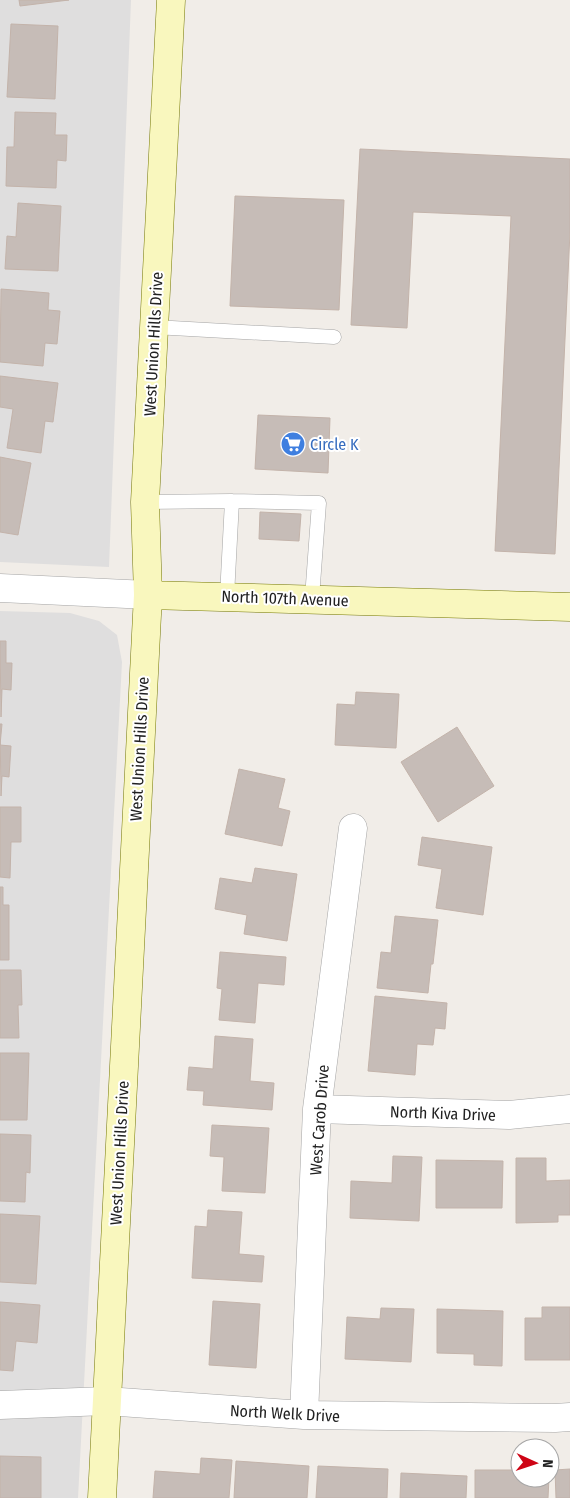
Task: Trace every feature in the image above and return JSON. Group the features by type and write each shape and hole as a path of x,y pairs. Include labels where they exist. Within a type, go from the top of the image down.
{"main road":[{"name":"West Union Hills Drive","path":"102,1498 148,595 145,502 171,0"},
{"name":"North 107th Avenue","path":"148,595 312,598 570,607"}],"street":[{"name":"North 107th Avenue","path":"0,588 148,595"},
{"name":"West Carob Drive","path":"304,1415 317,1109 353,828"},
{"name":"North Kiva Drive","path":"317,1109 509,1114 570,1109"},
{"name":"North Welk Drive","path":"0,1406 106,1402 304,1415 570,1417"}],"lane":[{"path":"154,326 334,337"},
{"path":"145,502 232,501 318,503 312,598"},
{"path":"227,596 232,501"}],"shaded area":[{"path":"0,0 131,0 109,567 0,562"},
{"path":"0,611 70,613 99,621 117,635 122,662 78,1498 0,1498"}],"building":[{"path":"19,0 69,0 20,6"},
{"path":"11,24 58,26 55,99 7,97"},
{"path":"15,112 56,113 55,135 67,135 66,161 57,160 56,188 6,186 7,147 14,147"},
{"path":"360,149 570,159 570,232 555,554 495,551 511,216 413,212 407,328 351,325"},
{"path":"235,196 344,200 339,310 230,306"},
{"path":"18,203 61,206 58,271 5,269 7,236 16,237"},
{"path":"1,289 49,293 48,310 60,311 57,344 45,343 43,366 0,362"},
{"path":"0,376 58,383 53,422 45,421 41,453 7,448 13,409 0,407"},
{"name":"Circle K","path":"258,415 330,418 328,473 255,469"},
{"path":"0,457 31,463 18,535 0,532"},
{"path":"260,512 301,514 299,541 259,539"},
{"path":"0,641 6,641 6,663 12,663 11,690 2,689 1,717"},
{"path":"356,692 399,694 396,748 335,745 337,704 355,705"},
{"path":"0,724 2,724 0,742"},
{"path":"457,727 494,786 438,822 401,762"},
{"path":"0,745 11,746 9,777 2,776 1,796"},
{"path":"239,769 285,779 278,808 290,811 282,846 225,834"},
{"path":"0,807 21,807 21,842 11,842 10,878 0,877"},
{"path":"422,837 492,847 483,915 436,908 442,869 418,865"},
{"path":"255,868 297,874 287,941 244,934 247,915 215,909 220,878 252,883"},
{"path":"0,887 3,887 3,905 9,905 9,960 0,960"},
{"path":"395,916 438,920 428,993 377,988 381,952 391,953"},
{"path":"220,952 286,957 284,985 258,983 255,1023 219,1020 222,989 217,988"},
{"path":"0,970 21,970 22,1005 18,1005 19,1038 0,1038"},
{"path":"375,996 447,1003 445,1029 435,1028 433,1045 417,1044 415,1075 368,1071"},
{"path":"215,1036 253,1039 250,1081 274,1083 272,1110 203,1105 204,1091 187,1090 189,1067 213,1069"},
{"path":"0,1053 29,1053 27,1120 0,1120"},
{"path":"212,1125 269,1128 265,1193 222,1191 224,1157 210,1156"},
{"path":"0,1134 31,1135 30,1173 26,1172 25,1202 0,1201"},
{"path":"393,1156 422,1157 419,1221 350,1218 351,1181 392,1183"},
{"path":"516,1158 546,1158 546,1181 570,1180 570,1215 558,1215 558,1222 516,1223"},
{"path":"436,1160 503,1161 502,1208 436,1208"},
{"path":"208,1210 242,1212 239,1254 264,1256 262,1282 192,1278 195,1226 207,1227"},
{"path":"0,1214 40,1216 36,1284 0,1282"},
{"path":"213,1301 260,1304 256,1368 209,1365"},
{"path":"0,1302 40,1305 37,1343 16,1341 13,1371 0,1370"},
{"path":"542,1307 570,1307 570,1360 525,1360 525,1318 542,1318"},
{"path":"381,1308 414,1309 411,1362 345,1359 347,1317 380,1319"},
{"path":"437,1309 503,1311 502,1366 474,1365 474,1354 437,1353"},
{"path":"0,1456 41,1457 41,1498 0,1498"},
{"path":"201,1458 232,1460 229,1498 153,1498 155,1471 200,1474"},
{"path":"236,1461 309,1466 307,1498 234,1498"},
{"path":"318,1466 388,1469 387,1498 316,1498"},
{"path":"570,1469 570,1498 556,1498 556,1488 560,1488 560,1470"},
{"path":"475,1470 510,1470 510,1488 548,1488 548,1498 475,1498"},
{"path":"401,1473 467,1476 466,1498 400,1498"}],"place":[{"name":"Circle K","path":"293,444"}]}
